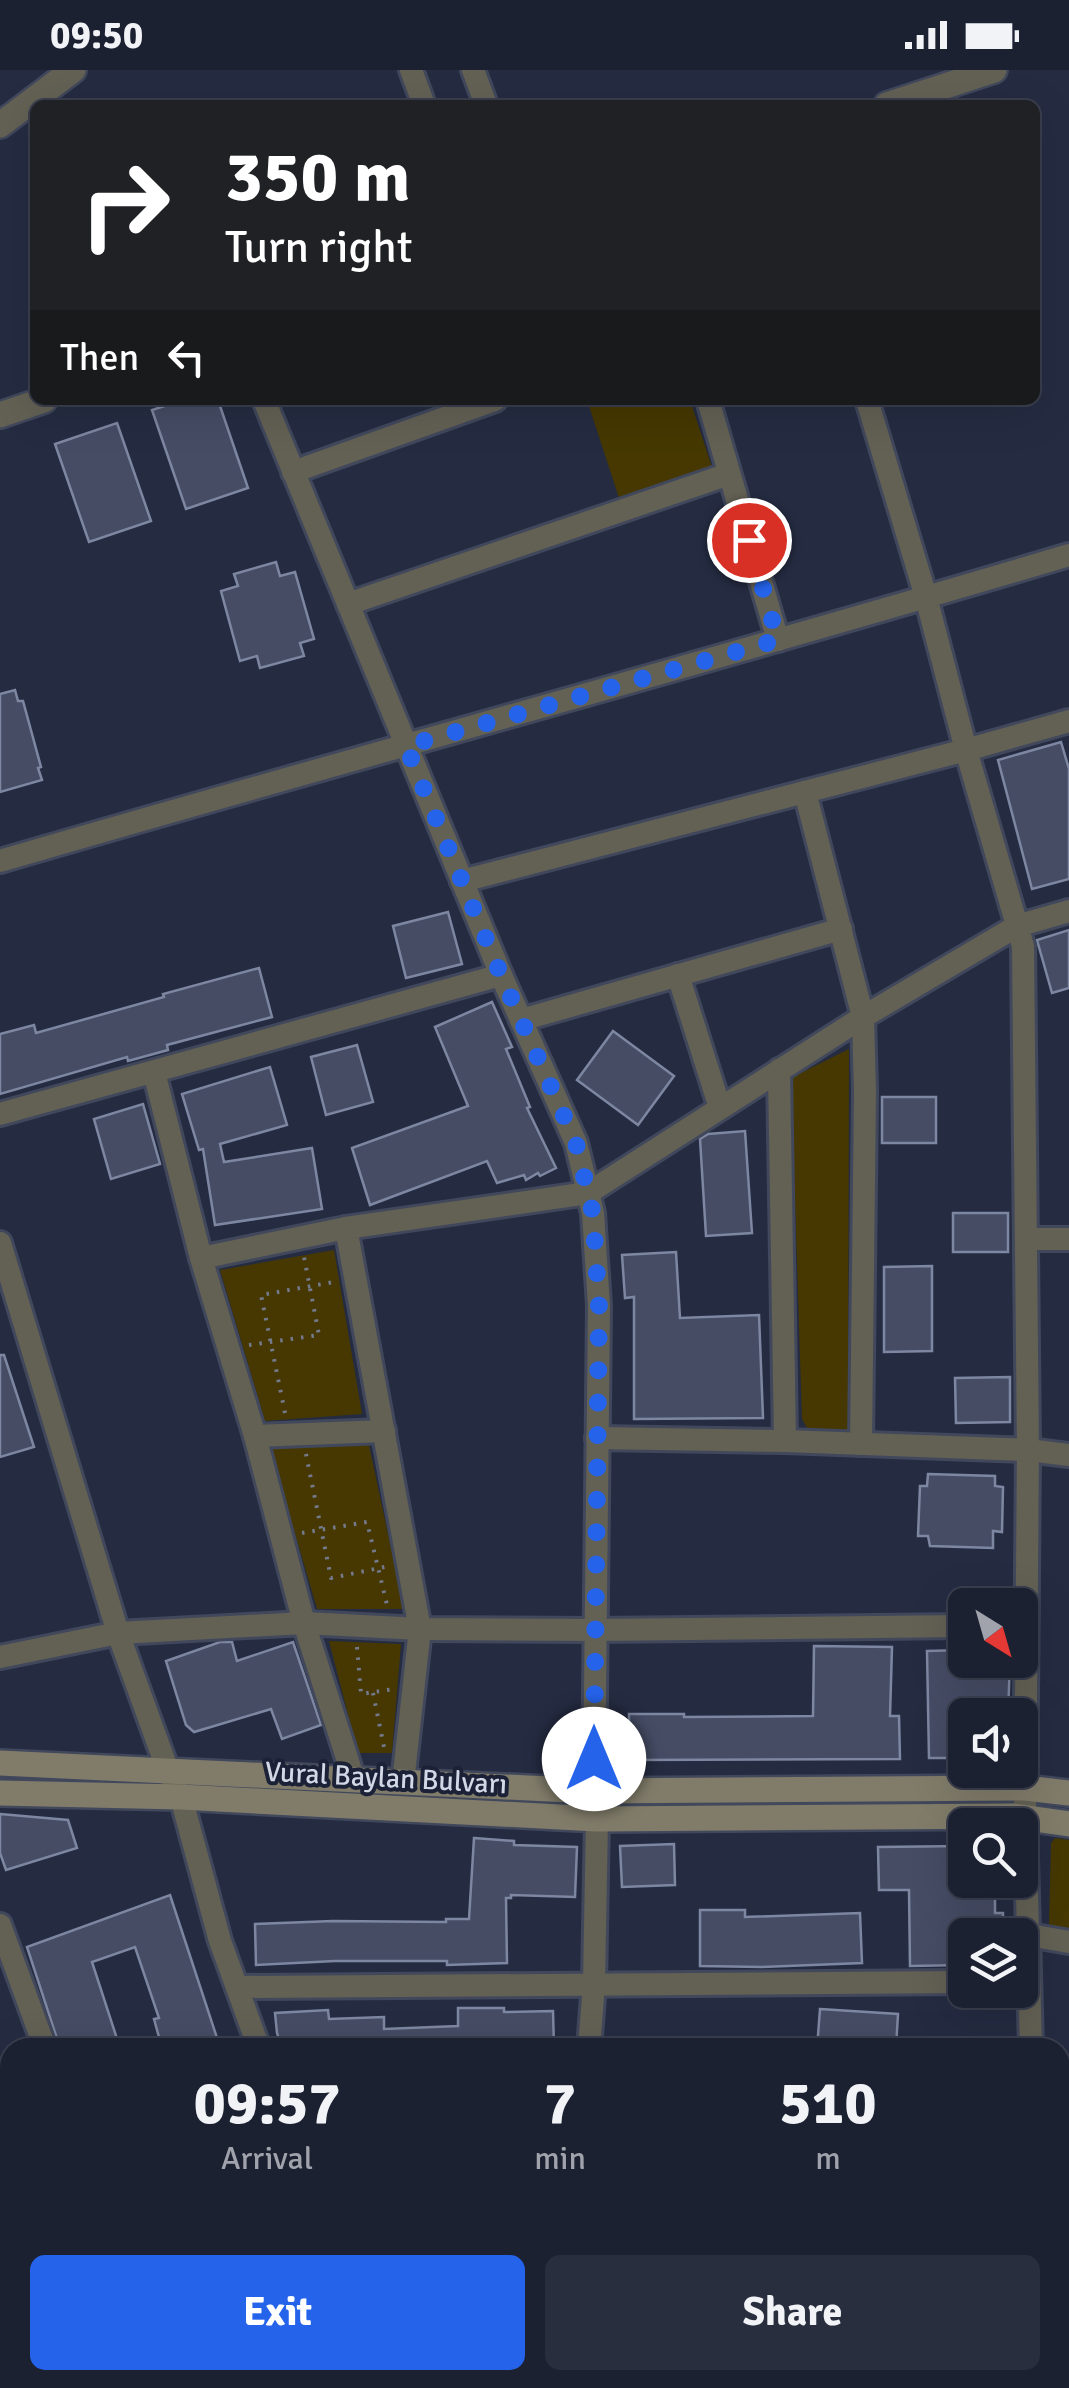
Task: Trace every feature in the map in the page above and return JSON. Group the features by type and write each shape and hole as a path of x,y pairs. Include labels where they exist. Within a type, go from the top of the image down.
{"main road":[{"name":"Vural Baylan Bulvarı","path":"0,1763 594,1791 1025,1788 1069,1793"},
{"name":"Vural Baylan Bulvarı","path":"0,1793 180,1797 596,1819 948,1816"},
{"name":"Vural Baylan Bulvarı","path":"1038,1820 1069,1824"}],"street":[{"path":"33,100 73,70"},
{"path":"412,70 422,100"},
{"path":"473,70 484,100"},
{"path":"902,100 994,70"},
{"path":"0,125 30,102"},
{"path":"0,415 30,405"},
{"path":"266,405 501,975 576,1143 588,1192 599,1306 594,1791"},
{"path":"293,472 481,405"},
{"path":"709,405 778,640"},
{"path":"868,405 1023,946 1028,1450 1025,1588"},
{"path":"348,604 729,474"},
{"path":"0,862 1069,554"},
{"path":"462,881 1069,721"},
{"path":"805,792 863,1016 861,1444"},
{"path":"201,1258 346,1228 588,1192 863,1016 1017,926 1069,911"},
{"path":"521,1020 840,929"},
{"path":"0,1114 501,975"},
{"path":"678,975 720,1108"},
{"path":"780,1070 786,1441"},
{"path":"154,1072 201,1258 255,1436 304,1623 354,1780"},
{"path":"346,1228 420,1629 403,1782"},
{"path":"1026,1239 1069,1238"},
{"path":"0,1243 118,1633 180,1797 220,1941 255,2038"},
{"path":"255,1436 384,1431"},
{"path":"597,1438 786,1441 1069,1455"},
{"path":"0,1657 118,1633 304,1623 420,1629 594,1630 948,1626"},
{"path":"1025,1788 1026,1808"},
{"path":"590,2038 596,1819"},
{"path":"0,1926 41,2038"},
{"path":"1038,1937 1069,1942"},
{"path":"237,1987 948,1982"},
{"path":"0,1986 24,1992"},
{"path":"1027,2008 1030,2038"}],"path":[{"path":"243,1346 318,1335 303,1252"},
{"path":"287,1423 261,1295 339,1281"},
{"path":"304,1445 331,1578 398,1564"},
{"path":"292,1535 368,1522 389,1613"},
{"path":"356,1637 361,1694 401,1688"},
{"path":"373,1692 386,1757"}],"shaded area":[{"path":"589,405 692,405 712,467 619,498"},
{"path":"849,1049 848,1430 807,1428 802,1419 791,1078"},
{"path":"334,1250 362,1414 265,1421 220,1270"},
{"path":"369,1445 404,1609 317,1609 270,1448"},
{"path":"329,1641 401,1644 392,1753 358,1753"},
{"path":"1055,1838 1069,1840 1069,1936 1054,1934 1049,1926 1051,1843"}],"building":[{"path":"168,405 220,405 248,488 186,509 152,410"},
{"path":"117,423 151,521 89,542 55,444"},
{"path":"276,562 280,576 295,572 314,639 300,643 304,656 260,668 257,656 240,661 221,591 238,586 234,574"},
{"path":"15,690 18,701 23,701 42,780 0,792 0,694"},
{"path":"1061,742 1069,769 1069,879 1032,889 998,760"},
{"path":"448,912 462,964 406,978 393,926"},
{"path":"1069,930 1069,988 1052,993 1037,940"},
{"path":"259,968 272,1017 167,1045 168,1050 128,1061 127,1057 0,1094 0,1034 34,1025 36,1033"},
{"path":"492,1002 512,1047 506,1049 530,1107 527,1108 556,1168 526,1180 524,1175 497,1183 487,1161 370,1205 352,1148 468,1106 435,1027"},
{"path":"613,1031 674,1076 638,1125 577,1080"},
{"path":"357,1045 373,1102 326,1115 311,1057"},
{"path":"270,1067 287,1125 220,1144 224,1162 312,1148 322,1209 215,1225 203,1149 199,1150 182,1094"},
{"path":"882,1097 936,1097 936,1143 882,1143"},
{"path":"143,1104 160,1164 111,1179 94,1119"},
{"path":"745,1131 752,1233 706,1236 700,1139 708,1134"},
{"path":"953,1213 1008,1213 1008,1252 953,1252"},
{"path":"676,1252 680,1318 759,1315 763,1418 634,1419 634,1297 625,1298 622,1255"},
{"path":"932,1266 932,1351 884,1352 884,1267"},
{"path":"0,1355 4,1355 34,1447 0,1457"},
{"path":"1010,1377 1010,1422 956,1423 955,1378"},
{"path":"928,1474 995,1476 995,1486 1003,1487 1002,1532 993,1531 993,1548 930,1546 928,1536 918,1536 920,1486 927,1486"},
{"path":"220,1642 232,1642 237,1661 293,1642 321,1725 282,1739 271,1709 194,1732 186,1725 166,1661"},
{"path":"814,1646 892,1647 890,1716 899,1716 900,1759 629,1760 629,1714 813,1716"},
{"path":"948,1650 948,1678 1009,1678 1009,1698 948,1698 948,1758 929,1758 927,1651"},
{"path":"0,1814 68,1820 77,1848 6,1870 0,1853"},
{"path":"474,1838 514,1841 514,1845 577,1847 575,1897 506,1898 507,1963 335,1961 256,1965 255,1924 469,1919"},
{"path":"674,1844 675,1885 622,1887 620,1846"},
{"path":"948,1846 948,1898 995,1898 995,1913 1003,1913 1003,1918 948,1918 948,1965 910,1966 909,1890 879,1890 878,1847"},
{"path":"170,1895 217,2038 159,2038 154,2019 159,2018 135,1947 92,1962 117,2038 57,2038 27,1947"},
{"path":"700,1910 745,1910 745,1917 860,1913 862,1963 700,1966"},
{"path":"458,2008 553,2011 554,2038 279,2038 275,2013 328,2010 329,2019 384,2017 384,2029 458,2026"},
{"path":"820,2009 898,2014 897,2038 818,2038"}],"route":[{"path":"594,1759 599,1306 593,1214 576,1143 406,746 778,640 749,540"}]}
